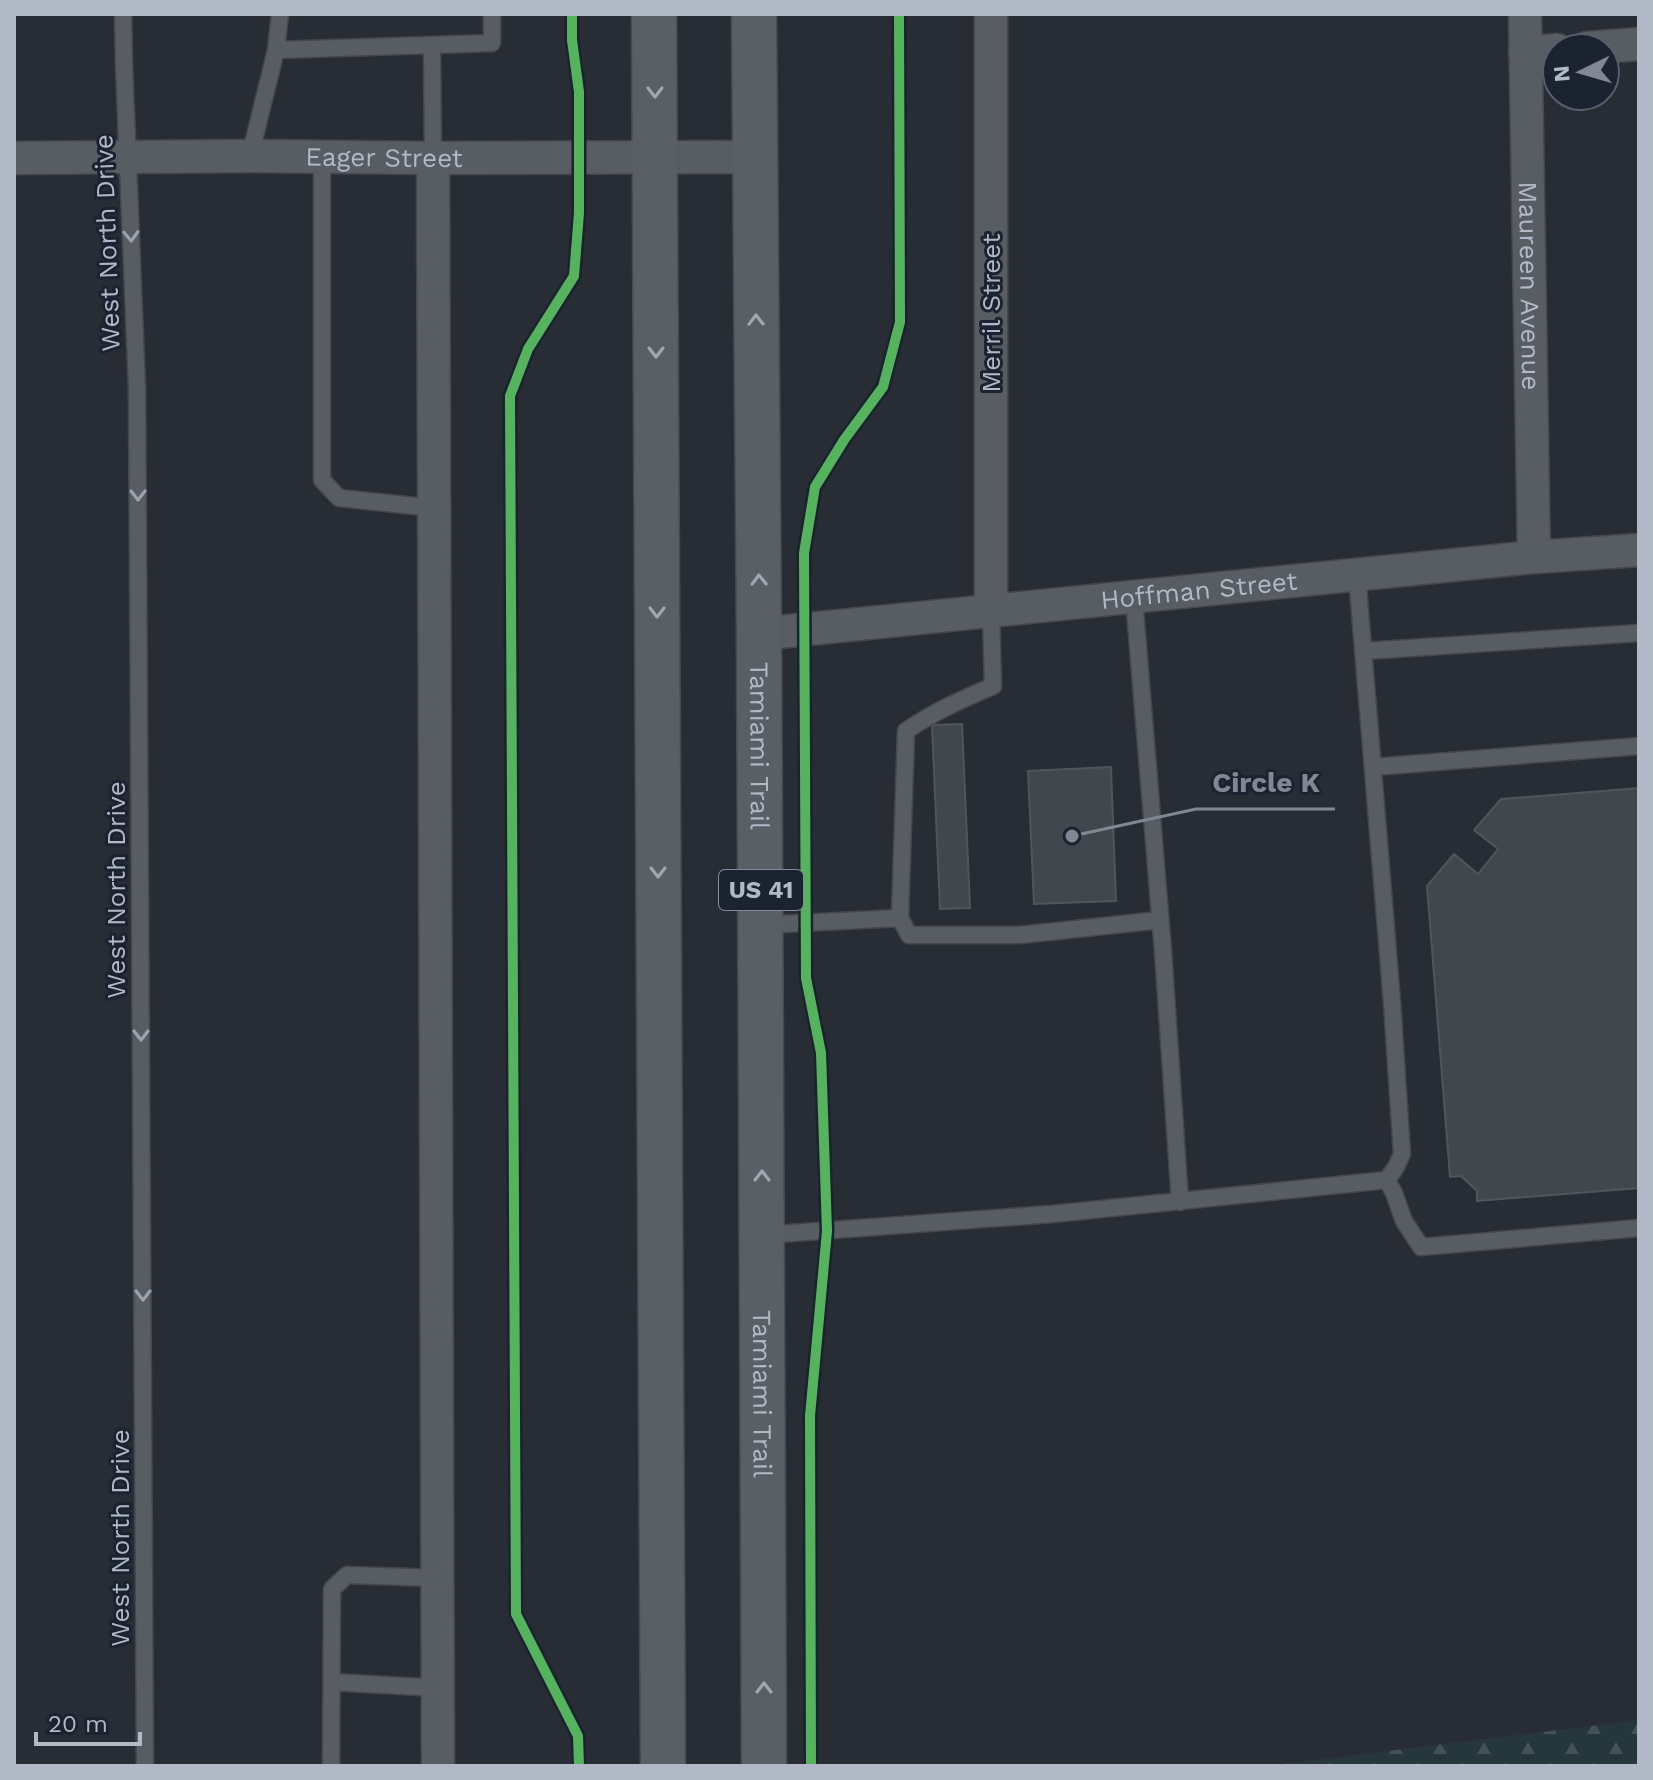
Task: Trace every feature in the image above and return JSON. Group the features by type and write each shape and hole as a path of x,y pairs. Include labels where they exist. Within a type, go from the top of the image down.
{"main road":[{"path":"654,14 663,1766"},
{"name":"Tamiami Trail","path":"754,14 764,1766"}],"street":[{"name":"Merril Street","path":"991,14 991,612"},
{"name":"Maureen Avenue","path":"1525,14 1534,557"},
{"path":"1525,53 1541,52"},
{"name":"Eager Street","path":"14,158 755,157"},
{"path":"433,158 438,1766"},
{"name":"Hoffman Street","path":"759,634 1534,557 1639,550"}],"lane":[{"name":"West North Drive","path":"123,14 137,388 145,1766"},
{"path":"250,156 276,50 280,14"},
{"path":"276,50 492,43 492,14"},
{"path":"432,45 433,158"},
{"path":"322,157 322,480 339,498 434,508"},
{"path":"1357,575 1402,1154 1387,1180"},
{"path":"1134,598 1180,1202"},
{"path":"991,612 993,686 919,721 906,731 900,918 909,935 1020,935 1160,920"},
{"path":"1364,651 1639,633"},
{"path":"1373,767 1639,746"},
{"path":"761,925 900,918"},
{"path":"762,1236 1052,1214 1387,1180"},
{"path":"1387,1180 1404,1221 1421,1247 1639,1228"},
{"path":"331,1766 332,1589 347,1575 438,1578"},
{"path":"332,1682 438,1688"}],"green space":[{"path":"1639,1720 1639,1766 1266,1766"}],"building":[{"path":"962,724 970,908 940,909 932,725"},
{"path":"1111,767 1116,901 1034,904 1028,771"},
{"path":"1639,788 1639,1188 1477,1201 1477,1191 1461,1176 1450,1177 1427,886 1454,854 1478,874 1498,849 1474,830 1501,799"}],"cycle path":[{"path":"572,14 579,92 579,213 574,276 528,349 510,396 516,1614 578,1736 579,1766"},
{"path":"811,1766 810,1416 827,1231 821,1053 806,978 804,553 815,487 844,440 883,387 900,322 899,14"}],"place":[{"name":"Circle K","path":"1072,836"}]}
